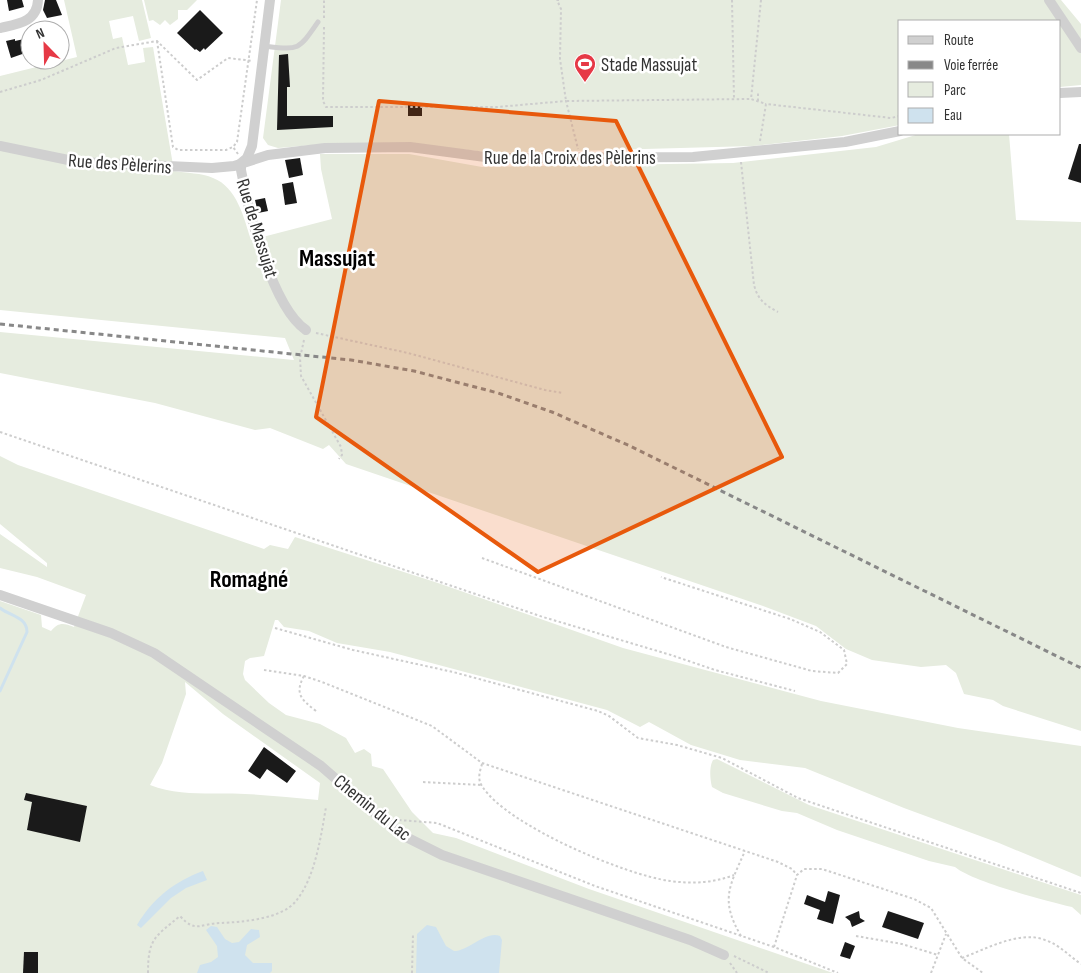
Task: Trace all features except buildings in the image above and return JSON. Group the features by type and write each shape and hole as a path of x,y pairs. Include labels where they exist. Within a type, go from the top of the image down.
{"street":[{"path":"0,28 25,22 32,18 38,0"},
{"name":"Rue de Massujat","path":"270,0 250,152 241,163 249,203 278,293 294,320 306,330"},
{"path":"1049,0 1081,48"},
{"path":"1061,93 1081,92"},
{"name":"Rue de la Croix des Pèlerins","path":"241,163 268,155 312,149 376,147 418,148 493,158 693,157 845,142 898,131"},
{"name":"Rue des Pèlerins","path":"0,146 78,162 212,168 225,168 241,163"},
{"name":"Chemin du Lac","path":"0,595 111,633 154,653 321,766 382,819 406,837 442,856 681,937 724,955"}],"lane":[{"path":"264,46 297,48 318,22"}],"path":[{"path":"157,41 173,148 178,150 226,150 234,147 237,142 257,0"},
{"path":"324,0 323,101 326,107 497,106 566,101 751,99 766,104 891,118 898,116"},
{"path":"557,0 561,10 560,59 566,101 576,141 578,158"},
{"path":"732,0 734,100"},
{"path":"751,99 761,0"},
{"path":"157,41 197,80 228,58 262,62"},
{"path":"0,92 41,80 116,48 157,41"},
{"path":"758,92 758,101"},
{"path":"759,151 766,104"},
{"path":"234,147 241,163"},
{"path":"740,153 754,285 757,297 778,312"},
{"path":"339,460 342,454 341,447 301,376 300,358 306,330 408,353 545,390 563,393"},
{"path":"0,432 543,617 715,670 795,690"},
{"path":"482,558 768,660 825,673 838,674 848,664 844,650 810,627 661,577"},
{"path":"275,628 353,650 453,672 598,710 638,738 677,744 722,758 798,798 1081,893"},
{"path":"264,670 304,676 432,726 482,763 778,862 792,869 797,875"},
{"path":"304,676 298,686 298,694 303,701 316,711"},
{"path":"482,763 479,776 481,785 503,807 533,829 617,867 669,880 715,882 734,875"},
{"path":"423,782 481,785"},
{"path":"148,973 148,950 156,936 180,916 188,926 198,927 210,923 259,920 296,902 315,863 326,807"},
{"path":"382,819 437,823 595,886 741,936 838,973"},
{"path":"741,936 728,907 729,889 745,851"},
{"path":"774,948 797,875 804,869 822,869 914,898 931,908 962,958 983,973"},
{"path":"412,973 413,933"},
{"path":"931,973 946,934"},
{"path":"856,936 902,944 938,955"},
{"path":"962,958 1027,938 1044,939 1068,952 1081,964"},
{"path":"724,955 737,973"},
{"path":"724,955 744,960 769,973"}],"highlighted area":[{"path":"379,101 616,121 782,457 538,572 316,417"}],"green space":[{"path":"64,0 142,0 151,38 139,41 133,16 109,21 113,39 122,37 128,65 145,62 143,48 153,47 174,171 209,176 228,188 238,204 251,240 332,219 321,169 320,154 409,154 482,167 733,163 876,147 916,135 1009,135 1016,220 1081,222 1081,731 1003,706 993,700 964,694 956,673 946,665 921,667 872,660 846,649 816,626 763,606 346,464 329,445 323,449 270,428 255,430 155,403 0,373 0,332 294,360 285,338 0,310 0,76 24,70 70,70 70,59 77,57"},
{"path":"144,0 197,0 187,10 178,10 178,19 170,25 165,20 160,25 153,20 149,21"},
{"name":"Stade Massujat","path":"281,0 1061,0 1081,24 1081,85 1061,87 1061,20 898,20 898,125 842,136 753,146 496,153 404,143 337,143 278,148 268,145 263,138"},
{"path":"0,456 18,465 264,549 270,545 288,549 295,537 438,583 623,648 821,701 958,728 1081,746 1081,877 999,843 904,808 805,768 740,760 691,745 649,722 640,727 607,710 390,652 337,643 309,631 284,627 278,620 275,620 264,656 250,658 245,661 243,674 245,680 269,703 286,715 320,724 346,738 355,753 364,749 371,754 372,766 383,769 412,812 433,833 456,838 589,889 833,973 0,973 0,601 41,615 42,627 51,631 61,624 74,627 86,595 37,577 0,568 0,534 47,567 47,563 0,524","holes":["185,682 223,714 320,783 318,800 254,794 185,793 150,785 162,763 186,694"]},
{"path":"717,759 809,805 1081,895 1081,915 1072,907 993,885 964,873 955,867 929,861 837,830 797,813 782,811 723,793 712,787 711,784 711,766 713,760"}],"water":[{"path":"203,871 207,880 186,888 171,898 141,928 137,925 143,915 165,892 192,875"},
{"path":"427,925 436,927 446,946 454,951 466,948 489,936 500,936 502,940 499,973 416,973 417,934"},
{"path":"211,926 217,927 225,939 232,943 239,942 251,929 259,930 260,937 247,945 245,955 253,963 272,963 272,971 270,973 197,973 200,965 211,962 218,957 217,946 206,930"}],"waterway":[{"path":"0,608 21,620 27,632 0,691"}],"railway":[{"path":"0,324 351,360 414,371 498,393 552,412 630,446 1081,668"}],"place":[{"name":"Stade Massujat","path":"585,83"}],"district":[{"name":"Massujat","path":"337,258"},
{"name":"Romagné","path":"249,579"}]}
